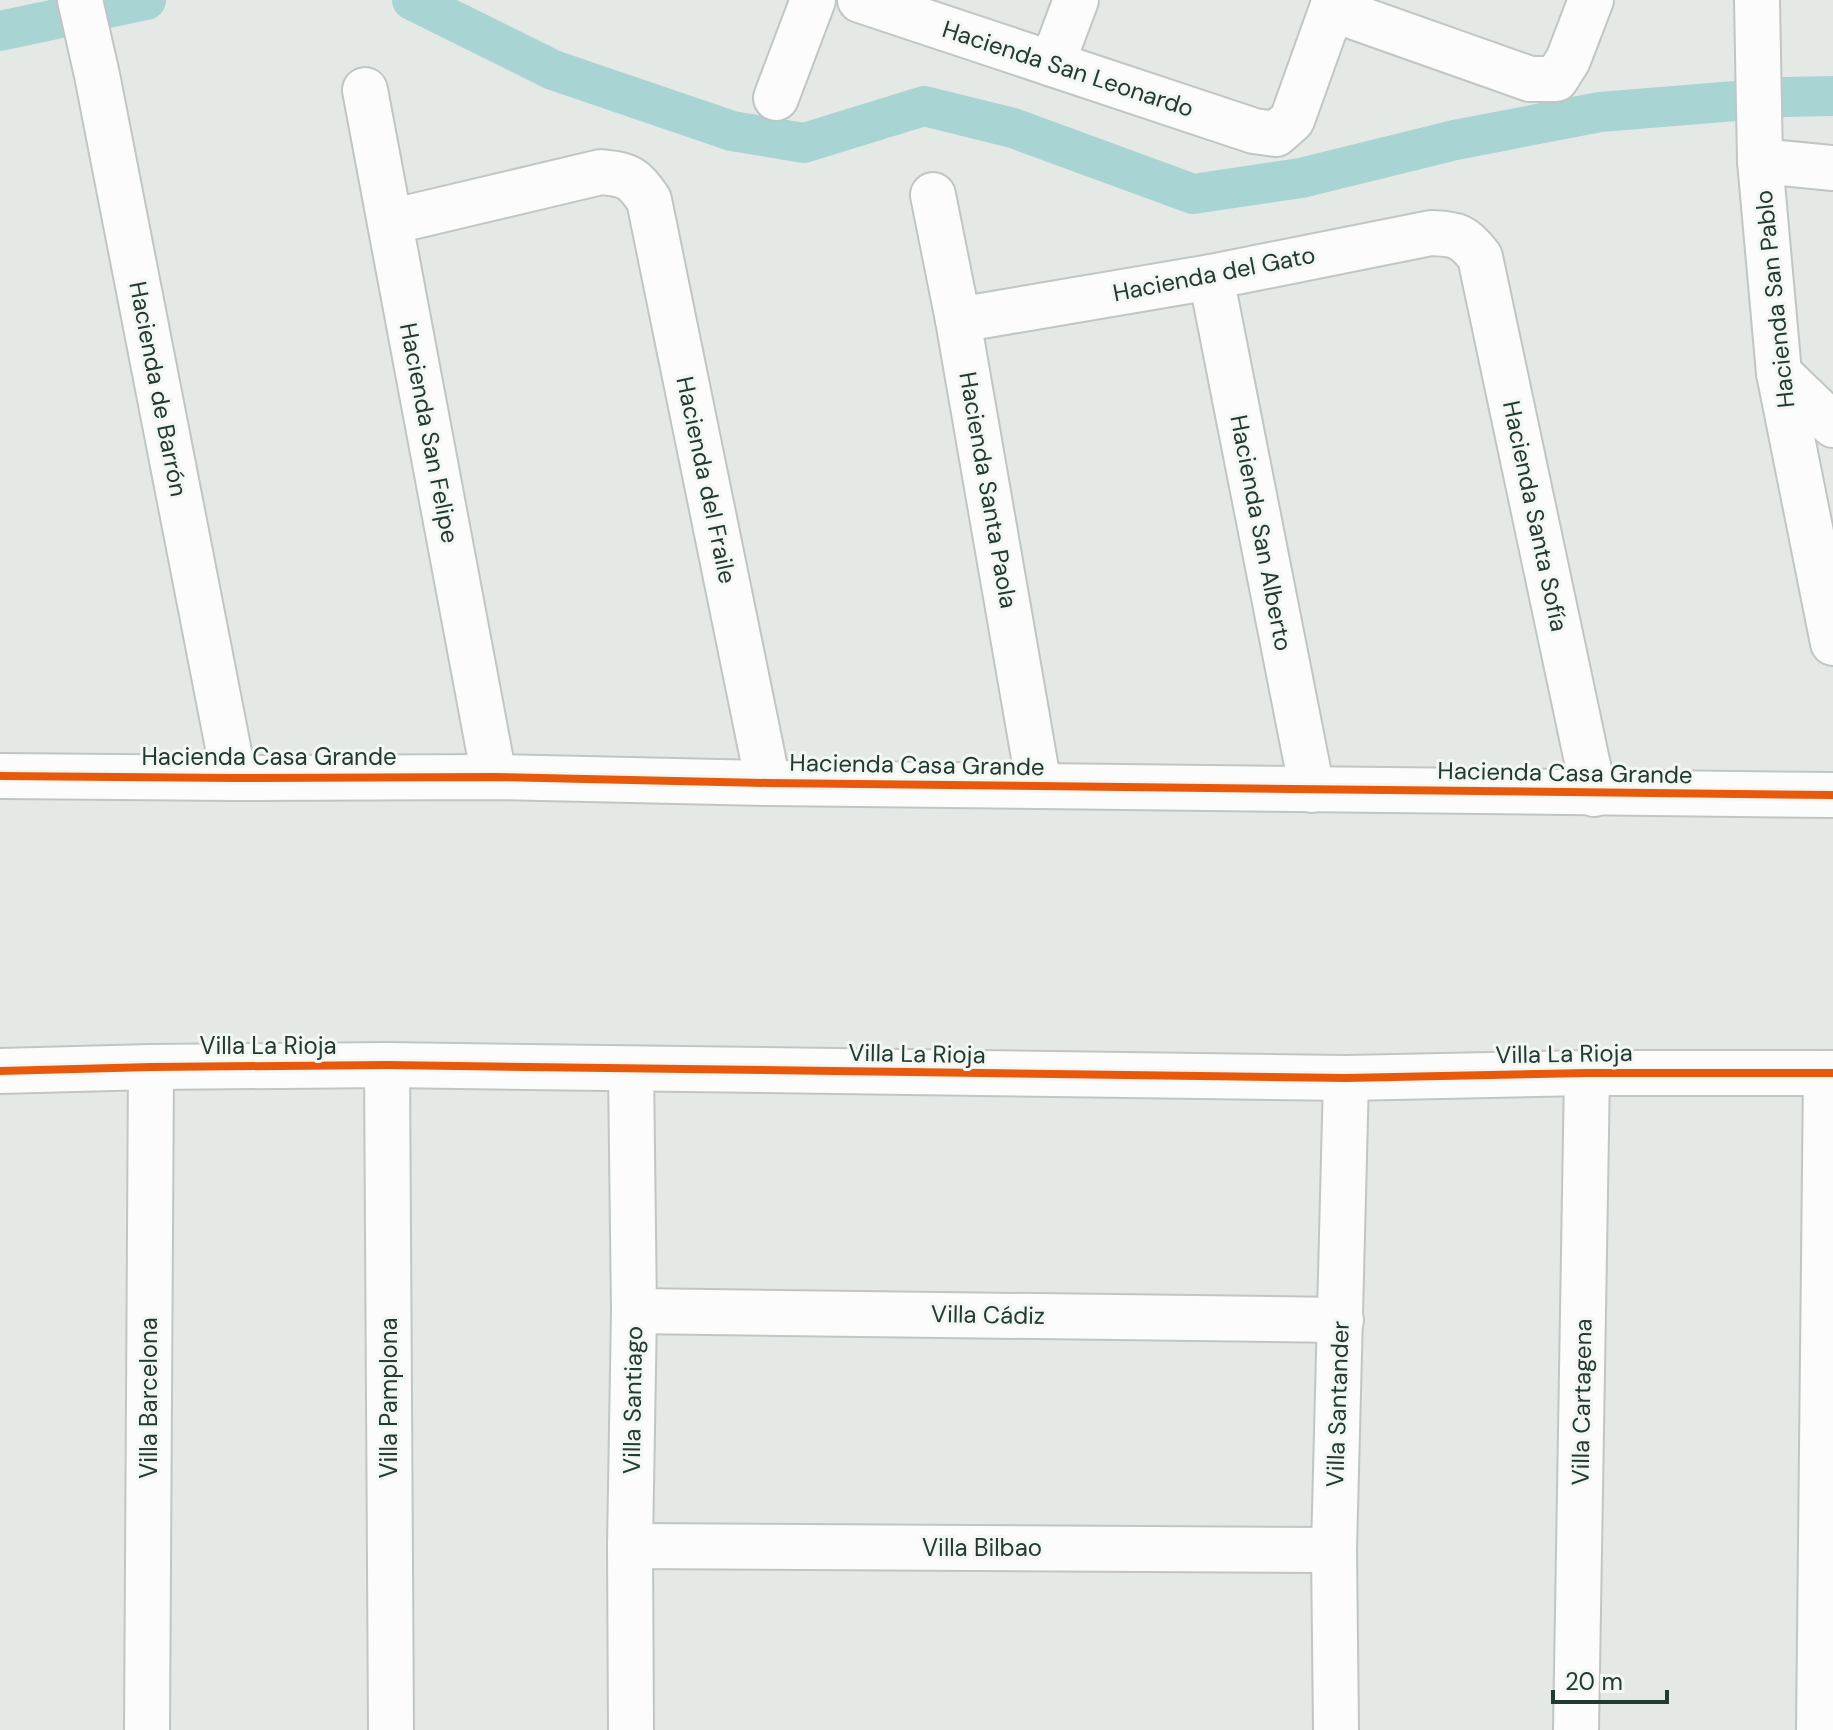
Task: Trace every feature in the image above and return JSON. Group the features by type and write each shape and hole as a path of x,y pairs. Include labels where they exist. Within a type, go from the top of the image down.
{"street":[{"name":"Hacienda de Barrón","path":"80,0 234,778"},
{"path":"776,98 813,0"},
{"name":"Hacienda San Leonardo","path":"860,0 1254,131 1276,134 1292,120 1333,5"},
{"path":"1052,64 1076,0"},
{"path":"1333,5 1530,79 1556,79 1568,60 1591,0"},
{"name":"Hacienda San Pablo","path":"1757,0 1760,152 1779,373 1833,643"},
{"name":"Hacienda San Felipe","path":"365,90 494,777"},
{"path":"1760,152 1833,168"},
{"name":"Hacienda del Fraile","path":"390,222 601,172 622,174 636,180 649,200 768,783"},
{"name":"Hacienda Santa Paola","path":"933,195 958,320 1039,786"},
{"name":"Hacienda del Gato","path":"958,320 1211,277 1431,233 1452,233 1468,241"},
{"name":"Hacienda Santa Sofía","path":"1468,241 1480,257 1594,794"},
{"name":"Hacienda San Alberto","path":"1211,277 1312,790"},
{"path":"1779,373 1833,425"},
{"name":"Hacienda Casa Grande","path":"0,776 494,777 1833,795"},
{"name":"Villa La Rioja","path":"0,1071 387,1065 1346,1078 1587,1073 1829,1073"},
{"name":"Villa Pamplona","path":"387,1065 391,1730"},
{"name":"Villa Barcelona","path":"147,1730 151,1067"},
{"name":"Villa Santiago","path":"631,1070 634,1311 631,1730"},
{"name":"Villa Cartagena","path":"1576,1730 1587,1073"},
{"path":"1819,1730 1829,1073"},
{"name":"Villa Santander","path":"1336,1730 1334,1550 1346,1078"},
{"name":"Villa Cádiz","path":"634,1311 1341,1320"},
{"name":"Villa Bilbao","path":"630,1546 1334,1550"}],"waterway":[{"path":"0,31 146,0"},
{"path":"412,0 553,70 732,131 804,143 924,106 1013,128 1193,194 1301,178 1455,140 1600,112 1833,96"}],"cycle path":[{"path":"0,776 494,777 1833,795"},
{"path":"0,1071 387,1065 1346,1078 1587,1073 1833,1073"}]}
